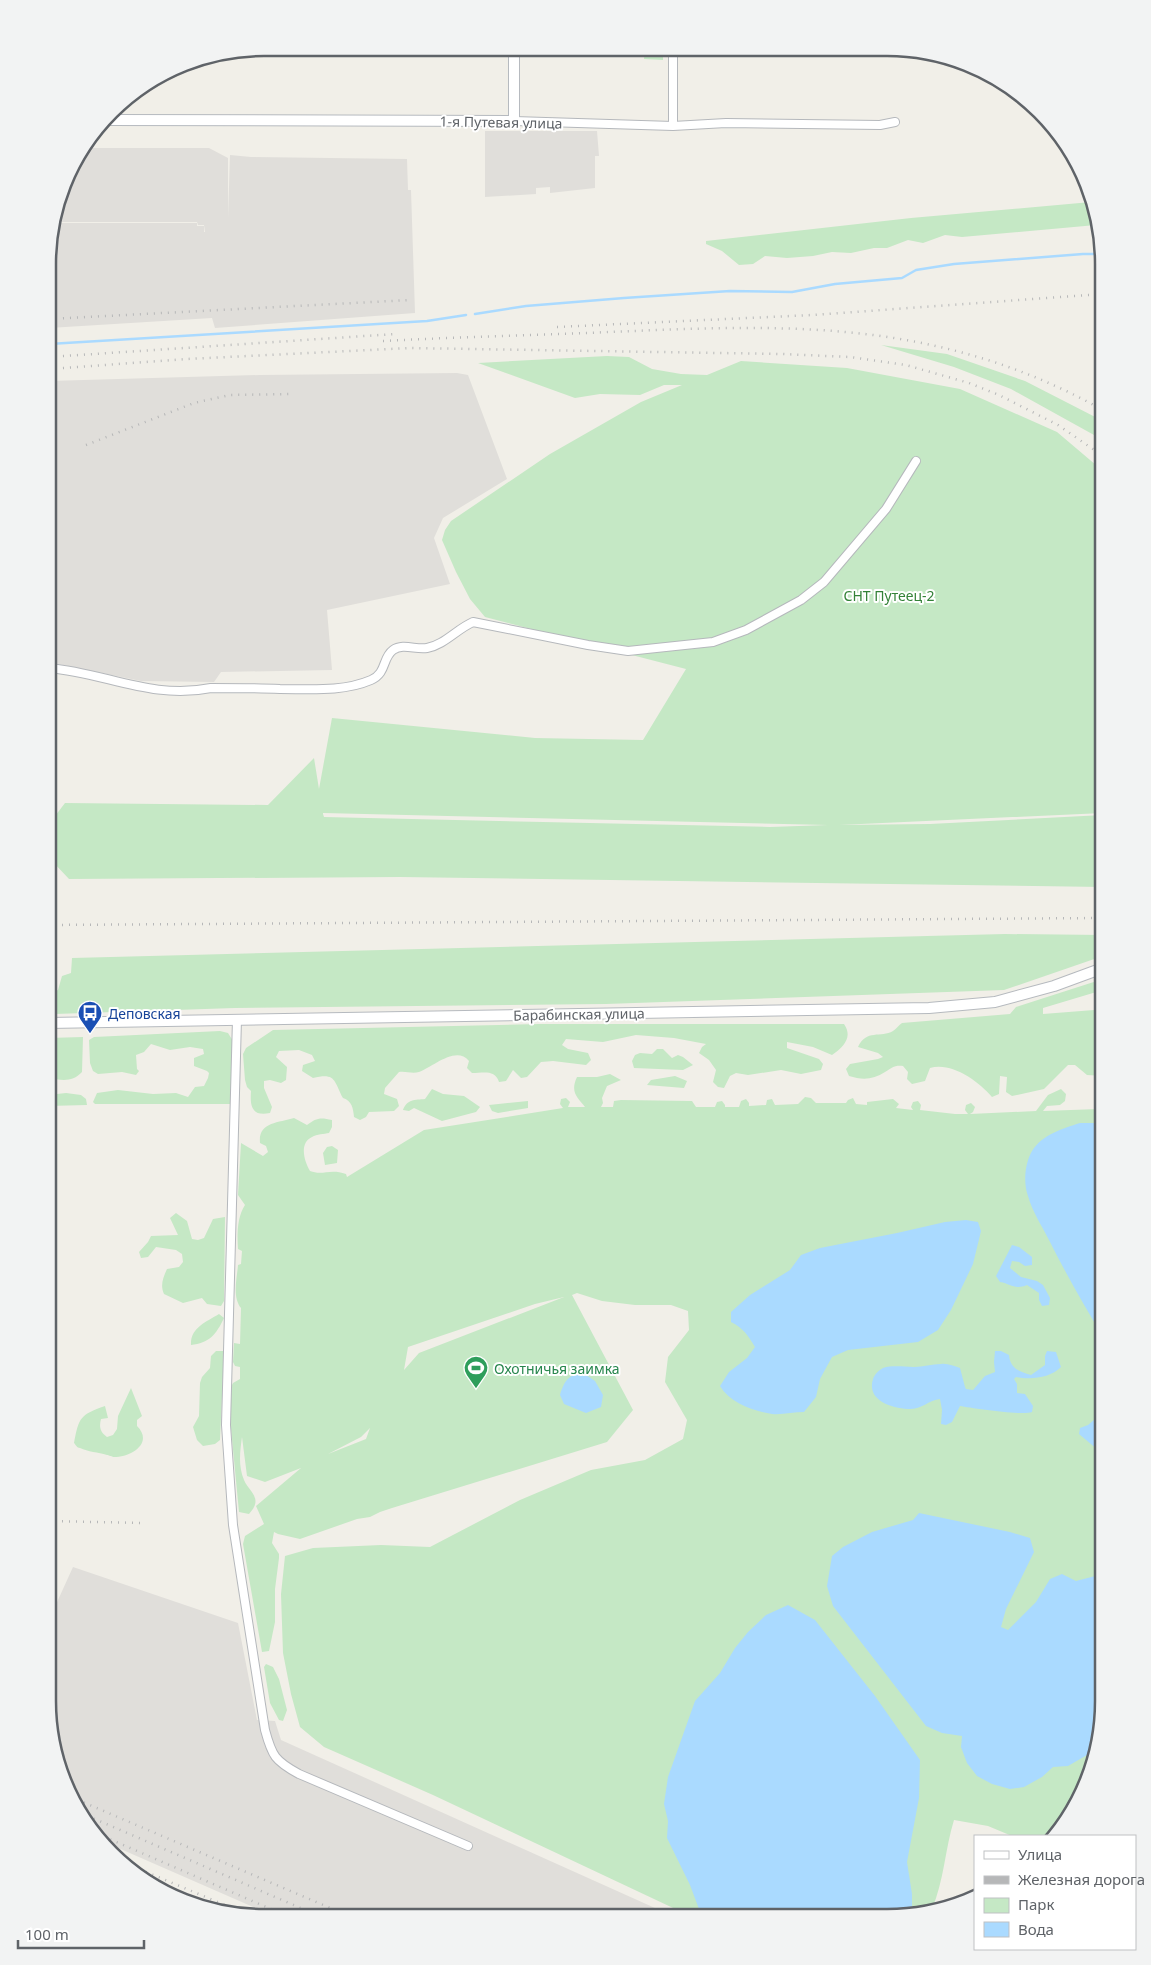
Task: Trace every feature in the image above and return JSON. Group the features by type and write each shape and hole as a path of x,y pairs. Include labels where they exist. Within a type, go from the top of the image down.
{"main road":[{"path":"514,56 514,122"},
{"name":"1-я Путевая улица","path":"114,120 514,122"},
{"name":"Барабинская улица","path":"56,1023 929,1008 995,1002 1054,986 1095,971"}],"street":[{"path":"673,126 674,56"},
{"name":"1-я Путевая улица","path":"514,122 673,126 726,123 880,125 895,122"},
{"path":"56,669 166,692 194,692 211,688 322,690 344,688 379,676 392,650 400,646 427,648 441,643 462,627 473,622 628,651 713,642 746,630 793,605 824,582 886,509 916,461"},
{"path":"237,1019 226,1425 233,1525 265,1730 271,1751 282,1765 468,1846"}],"shaded area":[{"path":"485,131 597,131 599,156 595,156 595,188 550,193 550,187 536,188 536,194 485,197"},
{"path":"92,148 209,148 228,158 228,218 230,155 251,157 407,159 408,190 411,190 415,313 215,328 212,318 56,328 56,264 60,223 197,223 197,226 204,226 205,232 204,225 198,225 197,222 60,222 72,184"},
{"path":"457,373 468,375 507,479 443,518 434,538 450,584 327,610 332,670 221,672 214,682 141,681 56,663 56,381 260,375"},
{"path":"73,1567 238,1623 257,1720 275,1721 281,1740 657,1909 257,1908 116,1847 84,1805 72,1781 63,1755 56,1701 56,1604"}],"green space":[{"path":"644,56 663,56 663,60 644,59"},
{"path":"1086,202 1091,225 962,237 945,235 923,243 908,240 887,248 874,248 851,253 832,252 787,258 765,256 753,264 739,265 722,251 706,244 706,241 911,218"},
{"path":"881,345 947,354 1025,381 1095,417 1095,436 1011,389 954,367"},
{"name":"СНТ Путеец-2","path":"607,356 629,357 652,369 681,374 707,375 741,361 847,368 960,389 1057,432 1095,464 1095,813 839,825 930,824 1095,815 1095,887 400,877 69,879 56,865 56,815 65,803 268,805 314,758 319,789 332,718 535,738 643,740 686,669 485,617 470,599 442,540 445,530 451,521 550,454 641,402 682,385 664,385 640,395 600,394 575,398 478,363","holes":["323,813 828,825 770,827 324,817"]},
{"path":"1005,934 1095,935 1095,959 1004,990 606,1004 235,1008 56,1014 56,991 62,976 71,973 72,958"},
{"path":"1095,982 1095,992 1043,1008 1043,1014 1094,1010 1095,1076 1087,1075 1075,1065 1068,1065 1044,1089 1012,1096 1006,1092 1007,1077 1000,1076 999,1094 992,1097 972,1079 956,1070 947,1068 930,1068 925,1081 912,1084 907,1079 908,1072 903,1066 895,1066 876,1077 867,1078 849,1076 846,1069 850,1064 883,1057 878,1053 858,1047 861,1041 869,1036 893,1031 902,1023 1010,1014 1016,1007"},
{"path":"539,1024 844,1024 848,1033 846,1041 832,1055 813,1047 787,1042 787,1048 819,1059 823,1064 821,1070 801,1074 781,1070 748,1075 736,1073 730,1076 724,1088 718,1087 713,1082 716,1070 709,1060 699,1053 706,1044 674,1038 636,1035 603,1042 566,1039 562,1045 568,1049 588,1053 591,1060 586,1065 553,1061 541,1062 527,1077 521,1078 513,1070 506,1081 499,1082 492,1073 472,1073 467,1068 469,1061 464,1057 458,1055 451,1056 419,1072 399,1072 385,1088 384,1094 397,1099 399,1106 394,1111 369,1112 366,1117 360,1120 354,1117 352,1105 343,1098 333,1079 326,1076 313,1078 302,1071 303,1065 315,1061 312,1055 299,1050 279,1051 276,1057 287,1067 286,1080 281,1083 270,1080 264,1081 264,1088 272,1107 270,1113 259,1113 253,1109 251,1091 247,1087 245,1080 243,1054 246,1048 273,1030"},
{"path":"220,1031 228,1033 233,1041 232,1104 95,1104 93,1102 97,1093 118,1090 153,1094 176,1093 188,1097 195,1087 204,1086 209,1073 194,1066 194,1058 204,1054 203,1049 190,1047 170,1050 151,1044 144,1052 136,1055 137,1069 139,1071 136,1075 122,1072 98,1074 93,1071 90,1063 89,1040 94,1037"},
{"path":"83,1037 82,1072 74,1078 56,1079 56,1038"},
{"path":"657,1049 663,1049 672,1058 678,1055 683,1057 693,1065 683,1070 634,1068 632,1061 635,1055 640,1053 652,1054"},
{"path":"610,1074 621,1080 607,1086 602,1098 603,1103 601,1107 613,1107 614,1101 621,1100 692,1101 696,1107 715,1107 717,1102 722,1101 725,1107 739,1107 741,1101 746,1099 749,1106 766,1105 767,1100 772,1099 775,1105 798,1104 805,1097 811,1098 816,1103 846,1103 853,1098 856,1104 867,1105 867,1102 893,1099 899,1104 896,1108 913,1110 911,1107 913,1102 918,1101 921,1105 920,1110 955,1114 968,1114 965,1110 966,1105 971,1103 975,1107 970,1114 1036,1111 1048,1095 1061,1089 1066,1094 1065,1101 1060,1105 1047,1106 1043,1111 1095,1109 1095,1701 1091,1742 1079,1781 1067,1805 1045,1835 1010,1835 988,1826 954,1820 934,1904 887,1909 675,1909 433,1795 324,1747 300,1727 283,1653 281,1594 285,1556 313,1548 381,1545 430,1547 520,1500 591,1470 645,1460 683,1439 687,1420 665,1382 668,1357 689,1330 688,1311 671,1305 635,1305 602,1301 577,1293 572,1295 633,1410 607,1442 392,1508 370,1517 357,1519 300,1539 274,1532 272,1543 279,1554 275,1589 275,1622 269,1651 262,1652 243,1544 245,1536 264,1524 256,1506 301,1468 265,1482 247,1476 242,1437 240,1464 244,1480 254,1496 255,1504 249,1514 239,1512 230,1418 231,1387 233,1383 240,1379 240,1367 235,1366 233,1362 234,1343 240,1344 241,1308 238,1304 236,1287 238,1265 241,1264 242,1251 238,1249 238,1226 240,1215 245,1205 238,1195 241,1143 263,1156 268,1152 266,1146 260,1143 260,1136 262,1131 270,1124 294,1118 307,1125 318,1119 332,1120 332,1127 329,1133 316,1135 305,1143 306,1162 310,1171 319,1173 340,1172 346,1174 347,1177 424,1130 563,1108 560,1104 561,1099 566,1098 570,1102 568,1107 585,1107 574,1090 577,1077 597,1077","holes":["564,1297 419,1353 404,1370 408,1347 535,1304","370,1428 366,1439 328,1454 361,1437"]},
{"path":"675,1076 687,1081 684,1088 647,1085 651,1080"},
{"path":"432,1089 443,1094 464,1096 480,1107 476,1112 442,1121 414,1108 409,1111 403,1110 409,1102 425,1099"},
{"path":"56,1094 81,1095 86,1099 87,1105 56,1106"},
{"path":"528,1101 528,1108 498,1113 492,1111 489,1105"},
{"path":"332,1146 338,1150 337,1163 325,1165 323,1153 327,1147"},
{"path":"176,1213 187,1221 192,1239 198,1240 204,1238 213,1219 225,1217 224,1301 221,1306 207,1304 202,1298 183,1303 164,1294 162,1285 167,1269 179,1267 183,1262 182,1254 176,1250 156,1247 148,1257 141,1258 139,1252 151,1236 178,1235 170,1218"},
{"path":"219,1314 224,1318 215,1333 203,1342 191,1345 191,1339 196,1330"},
{"path":"216,1351 224,1351 220,1440 215,1444 203,1446 197,1440 193,1427 199,1416 200,1383 202,1377 210,1368 211,1356"},
{"path":"131,1388 142,1416 137,1420 137,1426 142,1432 143,1438 138,1448 127,1455 114,1457 77,1447 74,1443 79,1422 90,1412 105,1406 108,1418 101,1419 101,1429 107,1437 113,1435 117,1429 118,1416"},
{"path":"266,1664 273,1667 279,1679 287,1710 283,1721 279,1720 270,1703 264,1667"}],"water":[{"path":"1080,1123 1095,1123 1095,1323 1037,1218 1026,1191 1026,1173 1032,1151 1047,1136"},
{"path":"966,1220 978,1222 981,1231 973,1264 951,1310 938,1330 918,1342 848,1350 832,1357 820,1379 816,1397 804,1412 772,1414 757,1411 736,1402 724,1392 720,1386 729,1372 747,1358 755,1347 745,1332 731,1322 731,1312 750,1295 790,1270 801,1255 820,1248 945,1222"},
{"path":"1012,1245 1019,1247 1032,1257 1032,1265 1025,1266 1019,1262 1012,1261 1010,1268 1021,1277 1037,1281 1043,1285 1050,1298 1049,1305 1042,1306 1039,1300 1039,1293 1027,1285 1013,1286 1000,1282 996,1276"},
{"path":"995,1351 1001,1351 1009,1355 1011,1363 1016,1369 1031,1375 1045,1365 1047,1351 1056,1352 1061,1367 1057,1371 1046,1376 1016,1377 1014,1379 1017,1384 1017,1393 1025,1394 1033,1406 1032,1412 1008,1412 960,1406 952,1422 946,1425 941,1424 942,1410 940,1399 915,1409 904,1409 883,1402 873,1393 874,1377 883,1368 895,1366 917,1367 934,1364 951,1365 960,1368 966,1389 973,1390 985,1376 995,1372"},
{"path":"583,1373 595,1381 603,1395 601,1407 586,1413 564,1404 560,1395 563,1386 570,1377"},
{"path":"1095,1419 1095,1447 1079,1434 1080,1428 1088,1425"},
{"path":"919,1513 1030,1538 1034,1552 1006,1609 1001,1627 1008,1630 1036,1602 1050,1579 1062,1574 1076,1581 1095,1576 1095,1701 1088,1754 1068,1766 1053,1767 1042,1777 1024,1787 1010,1789 992,1784 977,1776 967,1763 961,1747 962,1736 942,1733 926,1726 833,1606 827,1586 832,1556 843,1547 872,1532 913,1520"},
{"path":"788,1605 815,1620 875,1696 920,1760 919,1798 907,1862 912,1907 887,1909 699,1909 690,1885 667,1838 668,1821 664,1804 668,1777 695,1701 720,1673 735,1648 748,1632 766,1615"}],"waterway":[{"path":"475,314 526,306 624,298 730,291 792,292 835,284 902,278 916,270 954,264 1094,254"},
{"path":"56,344 427,321 466,315"}],"railway":[{"path":"557,327 812,315 1095,295"},
{"path":"56,319 410,300"},
{"path":"383,341 742,328 786,328 874,335 917,342 979,357 1033,376 1095,406"},
{"path":"56,357 395,334"},
{"path":"56,368 187,359 410,348 782,354 850,357 906,365 969,383 999,395 1058,425 1095,450"},
{"path":"86,445 194,403 230,395 291,394"},
{"path":"56,925 1095,918"},
{"path":"56,1521 143,1523"},
{"path":"82,1802 333,1909"},
{"path":"92,1818 303,1909"},
{"path":"109,1839 271,1909"},
{"path":"146,1872 226,1905"}],"place":[{"name":"Деповская","path":"90,1034"},
{"name":"Охотничья заимка","path":"476,1389"}]}
